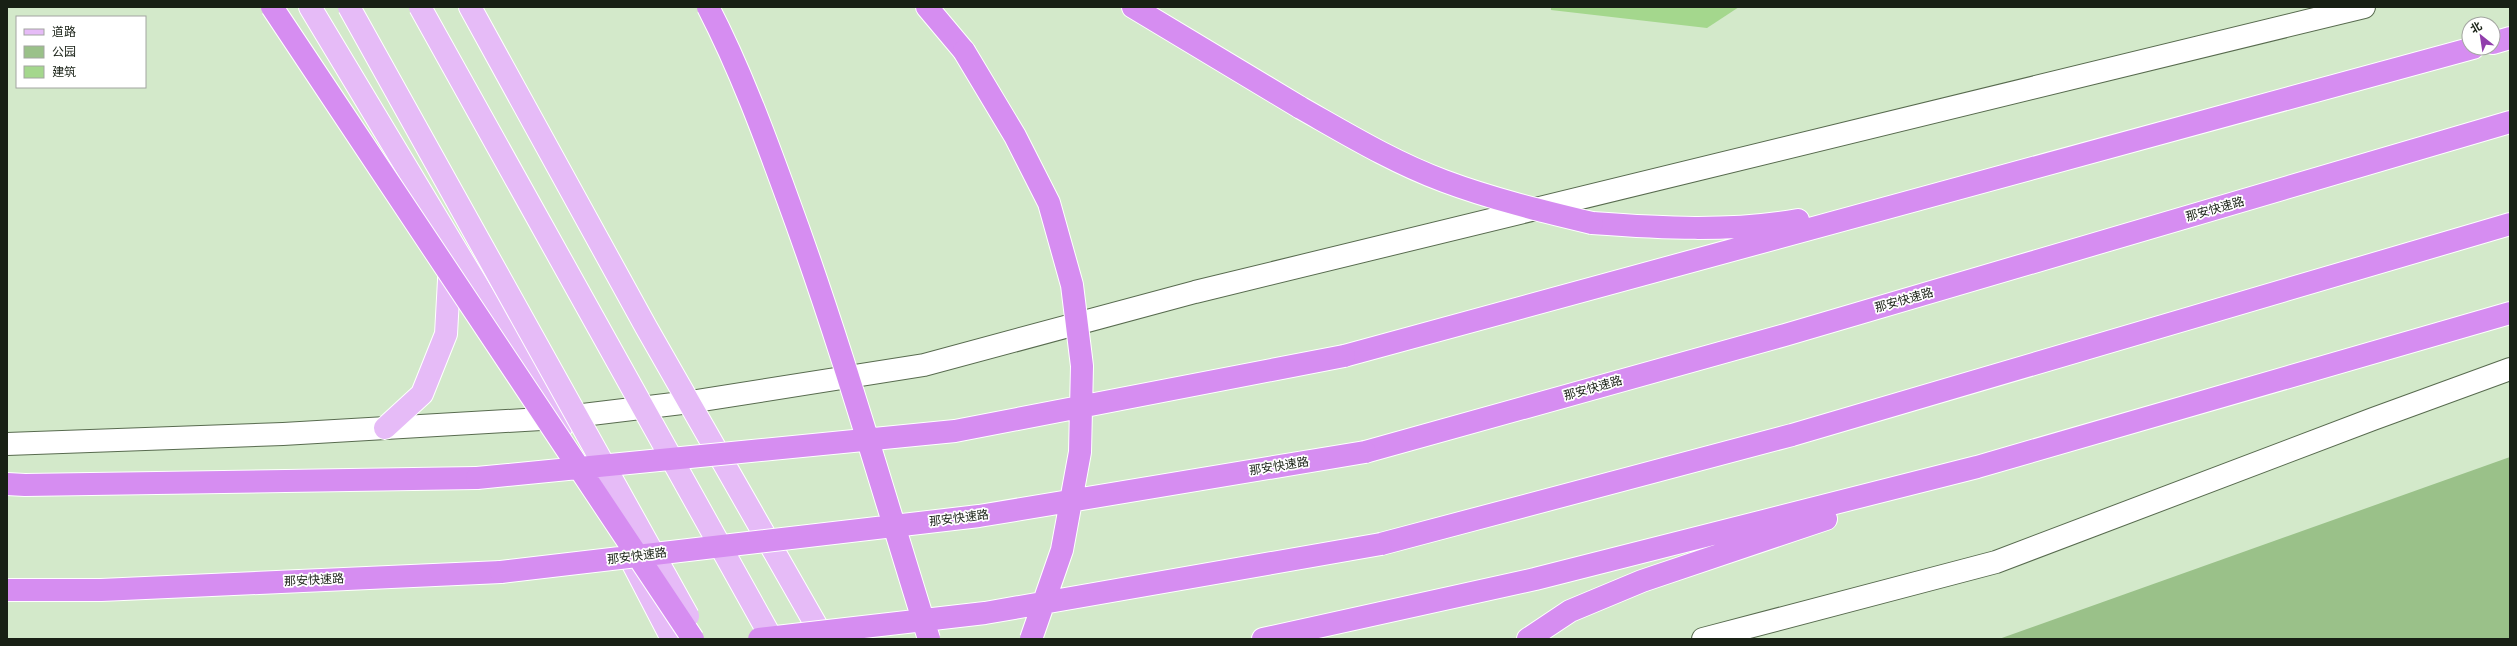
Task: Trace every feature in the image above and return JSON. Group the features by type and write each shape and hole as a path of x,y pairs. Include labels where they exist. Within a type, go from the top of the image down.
{"highway":[{"path":"272,7 693,639"},
{"path":"708,7 728,47 766,140 818,282 929,639"},
{"path":"927,7 964,51 1015,136 1049,203 1072,285 1082,366 1080,452 1062,550 1031,639"},
{"path":"1133,7 1301,108 1384,154 1442,180 1518,206 1592,222 1672,229 1774,224 1921,199"},
{"path":"7,484 33,485 477,478 955,431 1344,356 2461,51"},
{"name":"那安快速路","path":"7,590 101,590 501,572 979,516 1364,452 1785,335 2510,122"},
{"path":"759,639 986,613 1381,544 1792,435 2510,224"},
{"path":"1263,639 1535,579 1976,467 2510,313"},
{"path":"1528,639 1570,611 1642,582 1976,467"}],"main road":[{"path":"310,7 558,418 672,639"},
{"path":"349,7 701,639"},
{"path":"420,7 772,639"},
{"path":"470,7 642,320 824,639"},
{"path":"385,428 422,394 446,334 451,241"}],"street":[{"path":"7,444 385,428 558,418 690,402 924,365 1194,292 2364,7"},
{"path":"1703,639 1996,562 2373,418 2510,369"}],"green space":[{"path":"2510,457 2510,639 1999,639"}],"building":[{"path":"1551,7 1739,7 1707,28 1551,10"}]}
